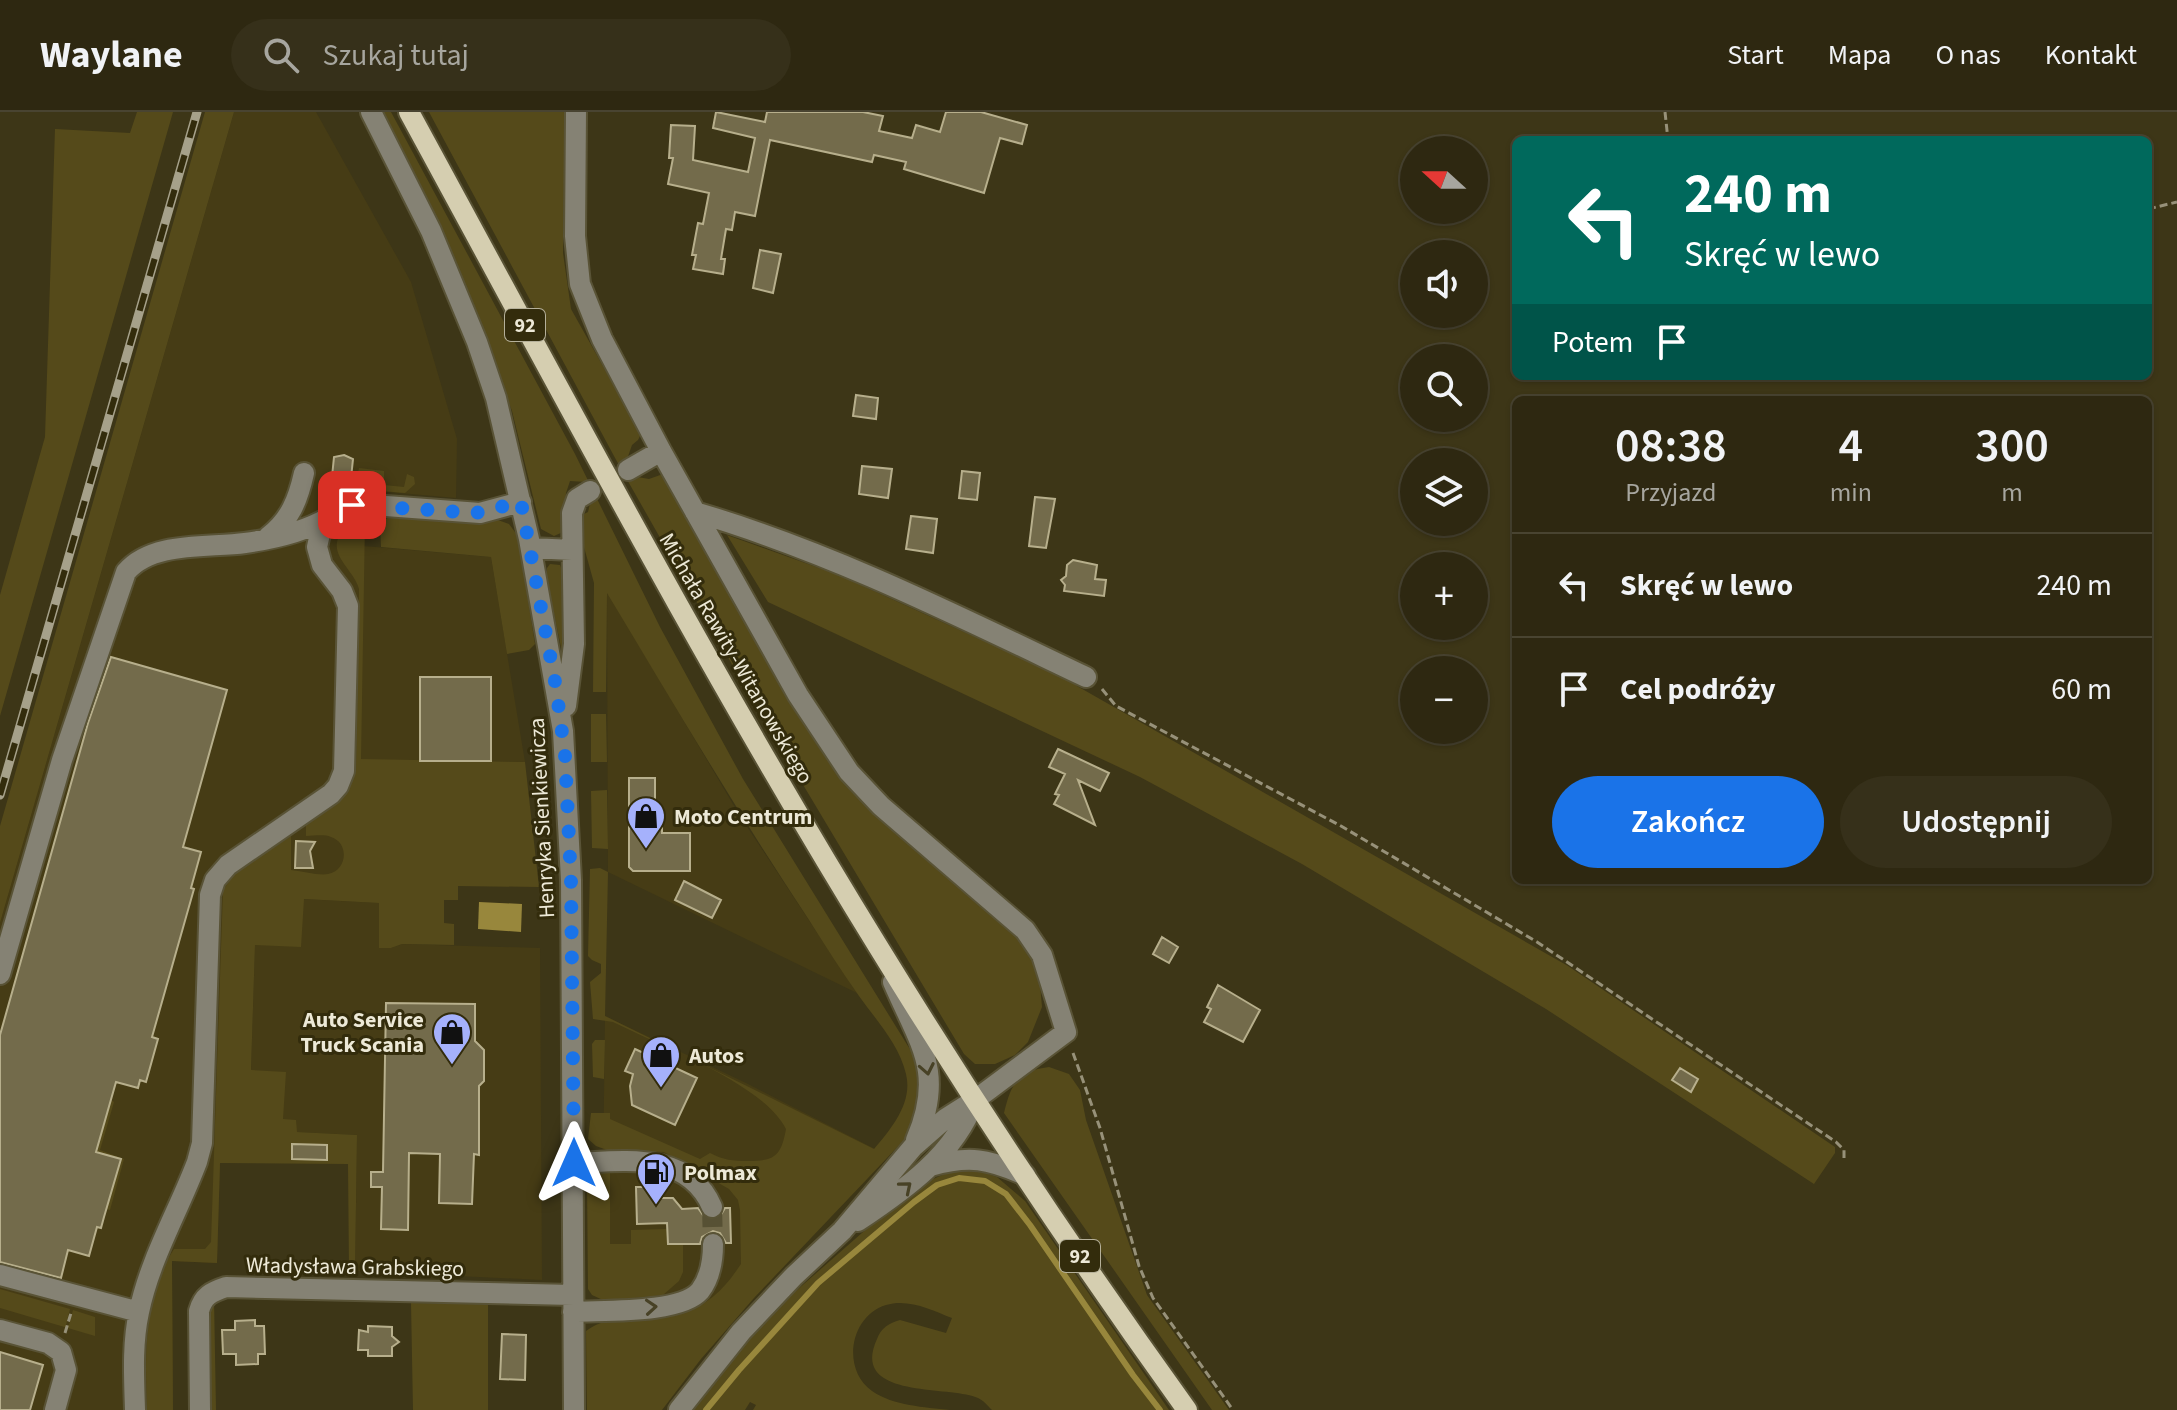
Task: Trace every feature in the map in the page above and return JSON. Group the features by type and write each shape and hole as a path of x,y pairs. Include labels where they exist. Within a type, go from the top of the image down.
{"main road":[{"name":"Michała Rawity-Witanowskiego","path":"409,112 641,538 877,946 1025,1175 1187,1410"}],"street":[{"name":"Henryka Sienkiewicza","path":"371,112 431,231 477,342 496,398 518,503 531,548 563,731 571,880 574,1410"},
{"path":"576,112 575,236 580,284 602,339 661,451 826,740 849,772 881,806 1025,930 1042,955 1066,1032 945,1119 913,1147 842,1231 758,1314 679,1410"},
{"path":"628,470 661,451"},
{"path":"265,539 285,521 298,499 304,473"},
{"path":"563,731 574,644 573,505 590,491"},
{"path":"0,974 62,760 126,572 133,564 151,555 297,532 356,504 431,506 484,513 518,503"},
{"path":"695,512 749,528 848,567 1086,677"},
{"path":"135,1410 134,1350 139,1312 149,1276 194,1172 202,1143 210,895 215,880 228,865 331,794 343,775 348,609 342,591 322,565 317,547 319,534 332,516"},
{"path":"531,548 572,550"},
{"path":"877,946 926,1058 930,1074 926,1116 913,1147"},
{"path":"842,1231 890,1200 930,1166 959,1133 975,1100"},
{"path":"930,1166 972,1158 1025,1175"},
{"path":"574,1163 652,1161 674,1167 697,1183 712,1207"},
{"name":"Władysława Grabskiego","path":"200,1410 199,1311 202,1301 211,1292 226,1287 663,1306 698,1293 709,1275 713,1244"},
{"path":"0,1275 139,1312"},
{"path":"0,1330 48,1343 61,1352 66,1367 55,1410"}],"path":[{"path":"1665,112 1668,136"},
{"path":"2152,208 2177,202"},
{"path":"1086,677 1101,688 1116,706 1341,826 1537,942 1836,1142 1844,1150 1844,1158"},
{"path":"1066,1032 1100,1128 1139,1266 1148,1287 1233,1410"},
{"path":"66,1328 72,1309"}],"shaded area":[{"path":"137,112 173,112 0,716 0,595 45,437 55,129 130,133"},
{"path":"205,112 234,112 0,923 0,826"},
{"path":"234,112 316,112 411,282 457,439 456,498 366,490 364,546 491,557 525,762 362,760 360,885 229,883 217,1263 172,1261 173,1410 0,1410 0,923"},
{"path":"382,112 391,112 575,454 660,627 743,779 916,1059 920,1089 918,1109 906,1138 754,1298 662,1410 587,1410 586,1331 611,1320 680,1312 705,1302 717,1293 741,1264 738,1200 729,1189 664,1152 607,1150 596,1146 588,1139 591,1113 610,1113 610,1119 700,1159 710,1153 724,1159 743,1161 775,1156 782,1146 786,1129 774,1112 734,1081 692,1059 874,1149 904,1104 906,1074 893,1042 846,977 757,839 607,593 606,692 593,692 594,583 577,522 580,516 588,512 592,495 586,482 570,481 563,532 554,536 541,529 512,411 486,341"},
{"path":"429,112 565,112 563,253 571,309 641,434 632,445 625,465 632,476 649,479 663,474 821,746 860,800 994,913 1025,945 1039,973 1042,1007 1028,1042 1015,1055 995,1064 975,1064 964,1054 750,696 621,469"},
{"path":"359,468 384,471 384,485 404,487 407,474 414,477 415,484 405,493 381,491 371,479 357,477"},
{"path":"392,515 495,519 509,524 518,536 535,644 529,650 507,654 491,557 381,547 380,523"},
{"path":"365,521 361,759 525,762 539,887 458,886 458,900 444,900 444,923 454,924 454,945 402,944 379,948 379,903 304,899 301,947 255,945 251,1070 286,1072 283,1119 296,1120 297,1132 357,1135 355,1271 349,1271 348,1164 220,1163 217,1263 172,1261 173,1410 147,1410 146,1348 156,1287 174,1249 205,1249 211,1242 223,890 234,874 291,836 291,870 328,874 339,868 344,857 337,840 325,836 306,836 306,825 344,795 356,769 359,589 337,547 344,528"},
{"path":"727,535 839,575 1074,682 1568,966 1835,1147 1835,1153 1814,1184 1546,1009 1302,864 1140,777 768,602"},
{"path":"550,564 560,565 566,580 563,657 547,580"},
{"path":"607,591 740,816 857,993 608,872"},
{"path":"591,714 606,714 607,762 591,762"},
{"path":"607,790 608,849 592,848 591,791"},
{"path":"600,868 608,872 605,1016 681,1053 613,1022 593,1019 590,982 601,973 601,964 588,956 590,869"},
{"path":"303,899 380,903 379,948 402,944 540,948 542,1280 355,1271 357,1135 296,1132 283,1119 251,1070 255,945"},
{"path":"479,902 522,904 521,932 478,929"},
{"path":"605,1016 875,1149 726,1313 601,1339"},
{"path":"595,1040 605,1040 604,1079 593,1077 592,1044"},
{"path":"1049,1067 1069,1074 1080,1090 1086,1120 1147,1295 1229,1410 1212,1410 1004,1113 1009,1094 1017,1081 1029,1072"},
{"path":"111,1100 114,1102 100,1150 124,1159 110,1210 106,1209 120,1159 96,1152"},
{"path":"975,1169 997,1177 1025,1201 1169,1410 992,1410 978,1398 964,1394 889,1381 877,1372 872,1359 883,1329 900,1320 946,1333 952,1318 920,1306 894,1303 874,1311 864,1320 854,1344 856,1370 872,1391 890,1400 950,1410 753,1410 756,1405 750,1402 745,1410 691,1410 773,1311 871,1225 933,1179 954,1170"},
{"path":"610,1170 610,1244 631,1244 631,1230 667,1229 668,1244 683,1244 683,1272 679,1281 663,1295 605,1301 592,1295 588,1289 587,1181 599,1172"},
{"path":"0,1289 70,1309 66,1325 69,1325 73,1310 95,1317 95,1336 0,1308"},
{"path":"214,1298 216,1410 203,1410 202,1310"},
{"path":"411,1303 488,1304 488,1410 413,1410"}],"building":[{"path":"716,112 765,122 767,112 863,112 883,116 879,131 912,138 916,125 940,132 946,112 981,112 1027,125 1022,144 1000,138 984,193 904,169 906,162 874,155 872,162 770,140 755,216 735,212 732,230 726,229 721,259 725,259 723,274 693,269 696,255 692,255 698,223 703,224 709,193 668,184 673,158 669,158 671,125 695,126 693,160 748,172 755,138 713,128"},
{"path":"760,250 781,254 773,293 753,288"},
{"path":"856,395 878,398 876,419 853,416"},
{"path":"344,455 353,459 351,478 332,477 334,457"},
{"path":"862,466 892,469 888,498 859,494"},
{"path":"962,471 980,473 977,500 959,498"},
{"path":"1035,497 1055,499 1046,548 1029,546"},
{"path":"911,516 937,519 933,553 906,549"},
{"path":"1073,560 1097,565 1095,579 1106,580 1104,596 1064,591 1065,585 1061,580 1066,576 1067,565"},
{"path":"111,657 227,690 183,847 201,852 191,888 194,889 152,1037 158,1039 146,1082 140,1080 138,1088 116,1082 96,1152 121,1159 101,1228 97,1227 89,1256 68,1250 61,1278 0,1262 0,1035 88,723"},
{"path":"420,677 491,677 491,761 420,761"},
{"path":"1058,749 1109,773 1100,791 1078,780 1095,825 1054,804 1059,795 1055,794 1065,774 1049,767"},
{"path":"629,778 655,778 655,820 662,820 662,833 690,833 690,871 633,871 629,867"},
{"path":"296,841 315,842 310,851 313,868 295,868"},
{"path":"684,881 721,900 712,918 675,900"},
{"path":"1162,937 1178,947 1169,963 1153,954"},
{"path":"1218,985 1260,1010 1243,1042 1204,1022 1211,1009 1207,1007"},
{"path":"386,1003 475,1004 475,1041 484,1050 484,1081 479,1086 479,1155 474,1154 472,1204 439,1203 440,1154 409,1153 408,1230 381,1229 382,1187 371,1187 371,1172 383,1172"},
{"name":"Autos","path":"635,1049 697,1078 675,1125 632,1105 630,1086 633,1074 625,1071"},
{"path":"1680,1068 1698,1079 1691,1092 1672,1080"},
{"path":"292,1144 327,1145 327,1160 292,1159"},
{"path":"636,1187 655,1187 655,1198 673,1198 682,1209 698,1208 705,1218 711,1220 719,1218 725,1208 730,1208 731,1243 726,1243 720,1233 713,1231 702,1237 700,1244 668,1244 667,1223 637,1224"},
{"path":"255,1320 255,1326 264,1326 265,1354 258,1354 258,1364 236,1365 236,1354 223,1354 222,1330 235,1330 235,1321"},
{"path":"368,1326 392,1327 392,1336 399,1342 392,1347 392,1356 368,1356 368,1350 358,1350 359,1330 368,1332"},
{"path":"502,1334 526,1335 525,1380 500,1379"},
{"path":"0,1352 43,1365 30,1410 0,1410"}],"waterway":[{"path":"706,1410 818,1283 914,1202 937,1185 959,1178 985,1181 1006,1194 1160,1410"}],"tunnel":[{"path":"712,1207 713,1244"}],"railway":[{"path":"0,795 197,112"}],"place":[{"name":"Moto Centrum","path":"646,850"},
{"name":"Auto Service Truck Scania","path":"452,1066"},
{"name":"Autos","path":"661,1089"},
{"name":"Polmax","path":"656,1206"}],"route":[{"path":"352,505 484,513 521,502 556,687 565,755 571,880 574,1163"}]}
